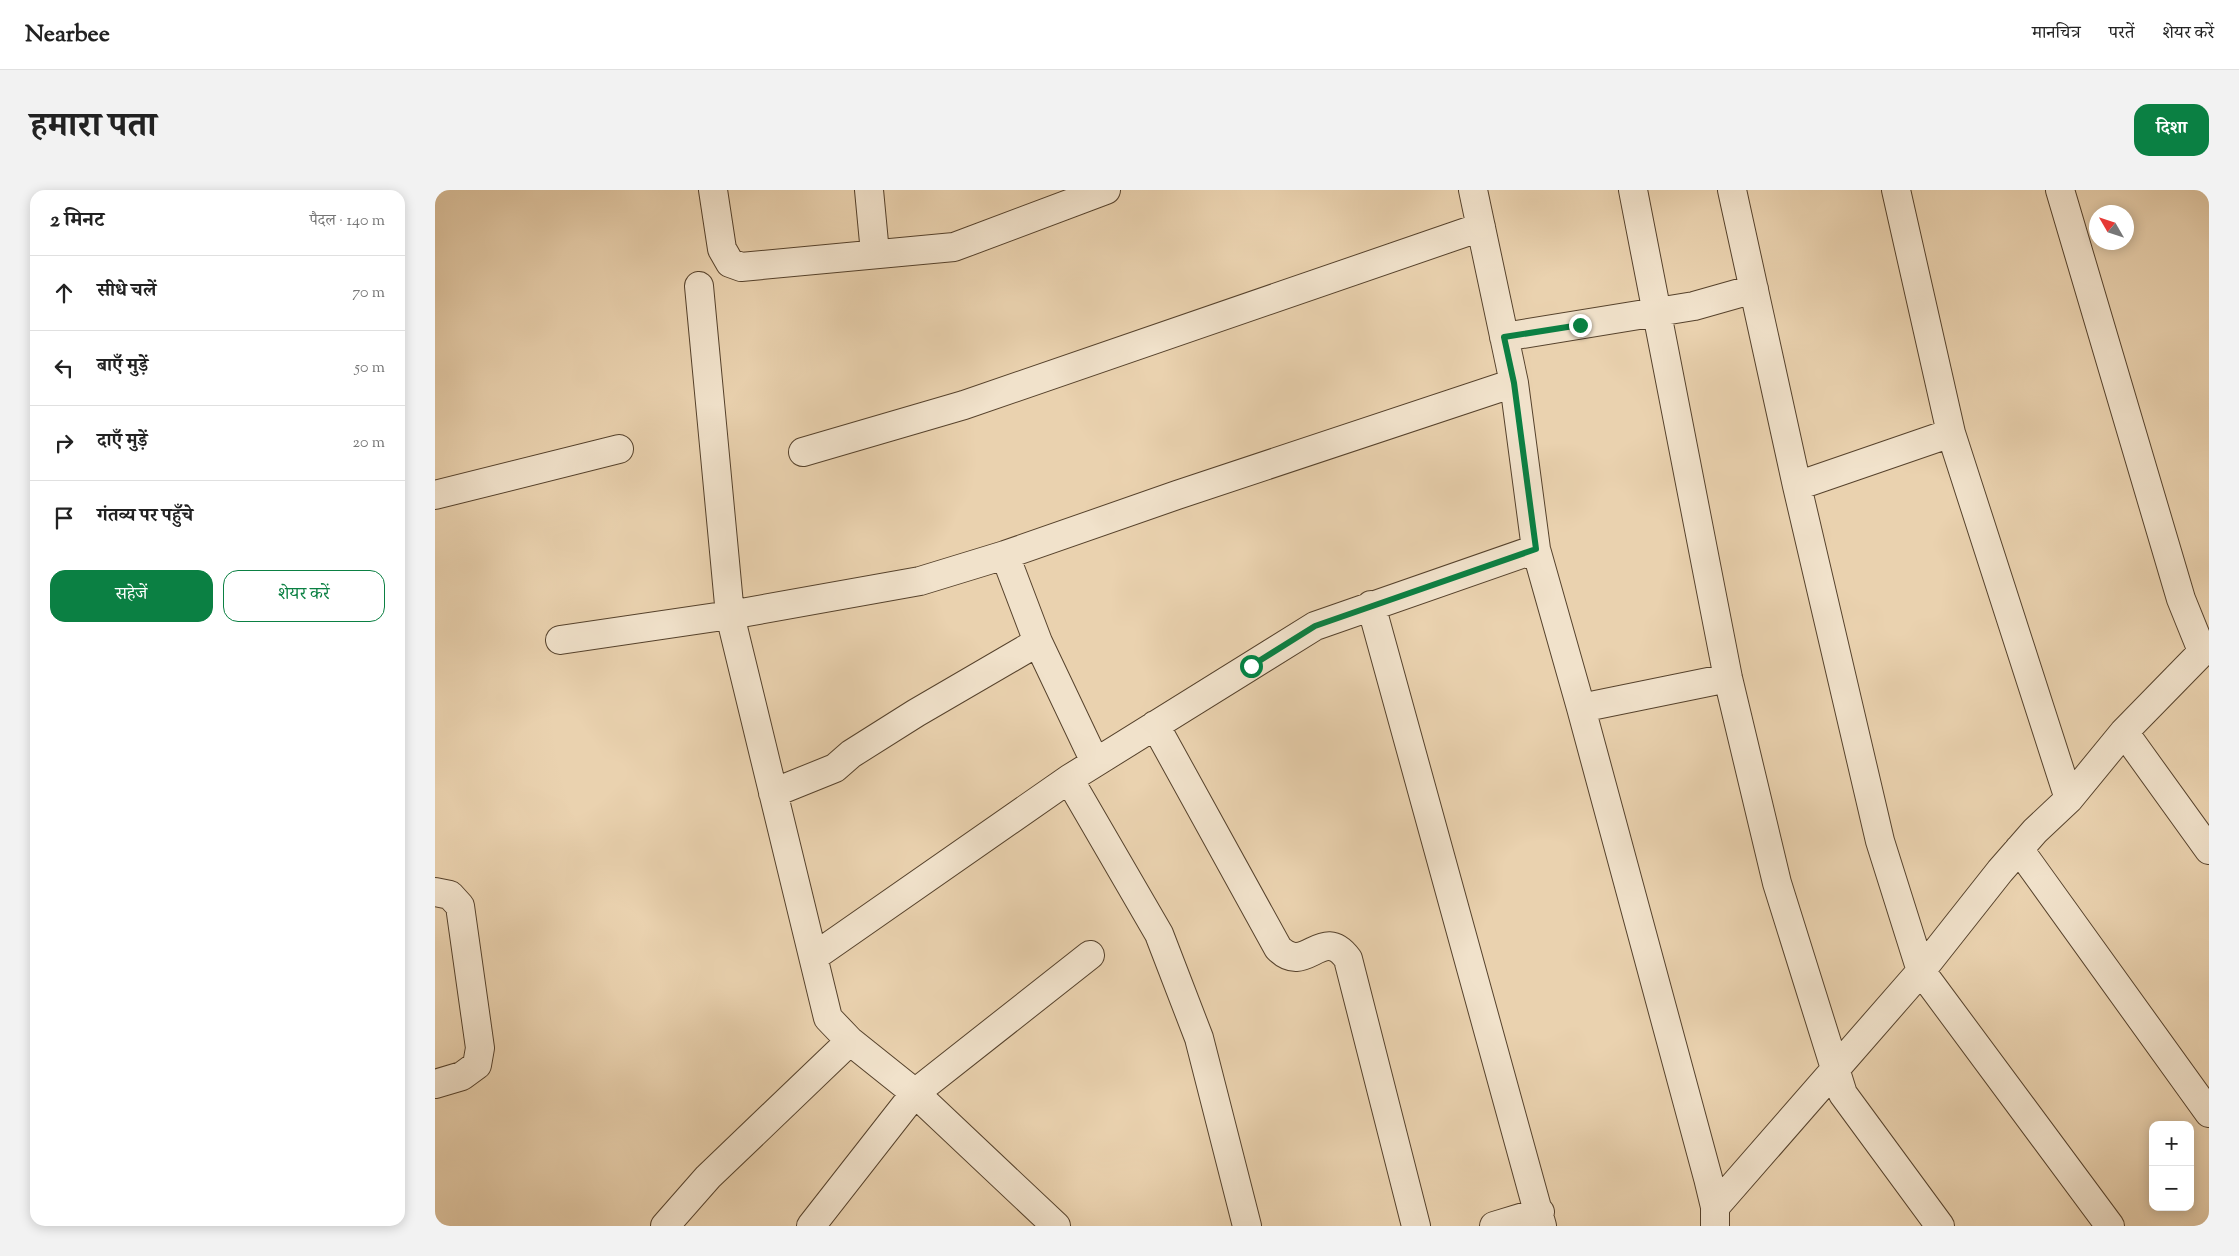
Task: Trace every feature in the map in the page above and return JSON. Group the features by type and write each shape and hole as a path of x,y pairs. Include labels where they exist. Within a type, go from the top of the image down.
{"street":[{"path":"713,190 722,249 730,263 741,267 954,247 1107,190"},
{"path":"869,190 875,253"},
{"path":"1473,190 1514,383 1536,549 1581,708 1716,1221"},
{"path":"1633,190 1655,312 1728,678 1777,883 1843,1094 1940,1226"},
{"path":"1732,190 1797,486 1880,841 1921,971 2110,1226"},
{"path":"1896,190 1951,433 2069,800"},
{"path":"1716,1221 1834,1068 1921,971 2019,849 2069,800 2124,732 2206,648 2181,599 2060,190"},
{"path":"803,452 963,405 1481,227"},
{"path":"699,286 730,615 815,956 828,1018 850,1041 915,1093 1056,1226"},
{"path":"1504,337 1694,306 1754,289"},
{"path":"560,640 730,615 920,581 1005,555 1177,495 1514,383"},
{"path":"1797,486 1951,433"},
{"path":"435,495 619,449"},
{"path":"815,956 1069,778 1315,626 1536,549"},
{"path":"1005,555 1038,642 1095,762"},
{"path":"1371,605 1541,1219 1494,1226"},
{"path":"773,792 835,768 851,754 916,713 1038,642"},
{"path":"1581,708 1728,678"},
{"path":"1155,725 1278,948 1286,956 1297,958 1329,944 1340,948 1348,959 1416,1226"},
{"path":"2124,732 2209,850"},
{"path":"1069,778 1159,934 1199,1038 1247,1226"},
{"path":"2019,849 2209,1113"},
{"path":"435,892 450,895 460,906 480,1048 477,1065 461,1076 435,1084"},
{"path":"824,1221 915,1093 1090,955"},
{"path":"665,1226 708,1178 850,1041"}],"route":[{"path":"1251,666 1315,626 1536,549 1514,383 1504,337 1580,325"}]}
